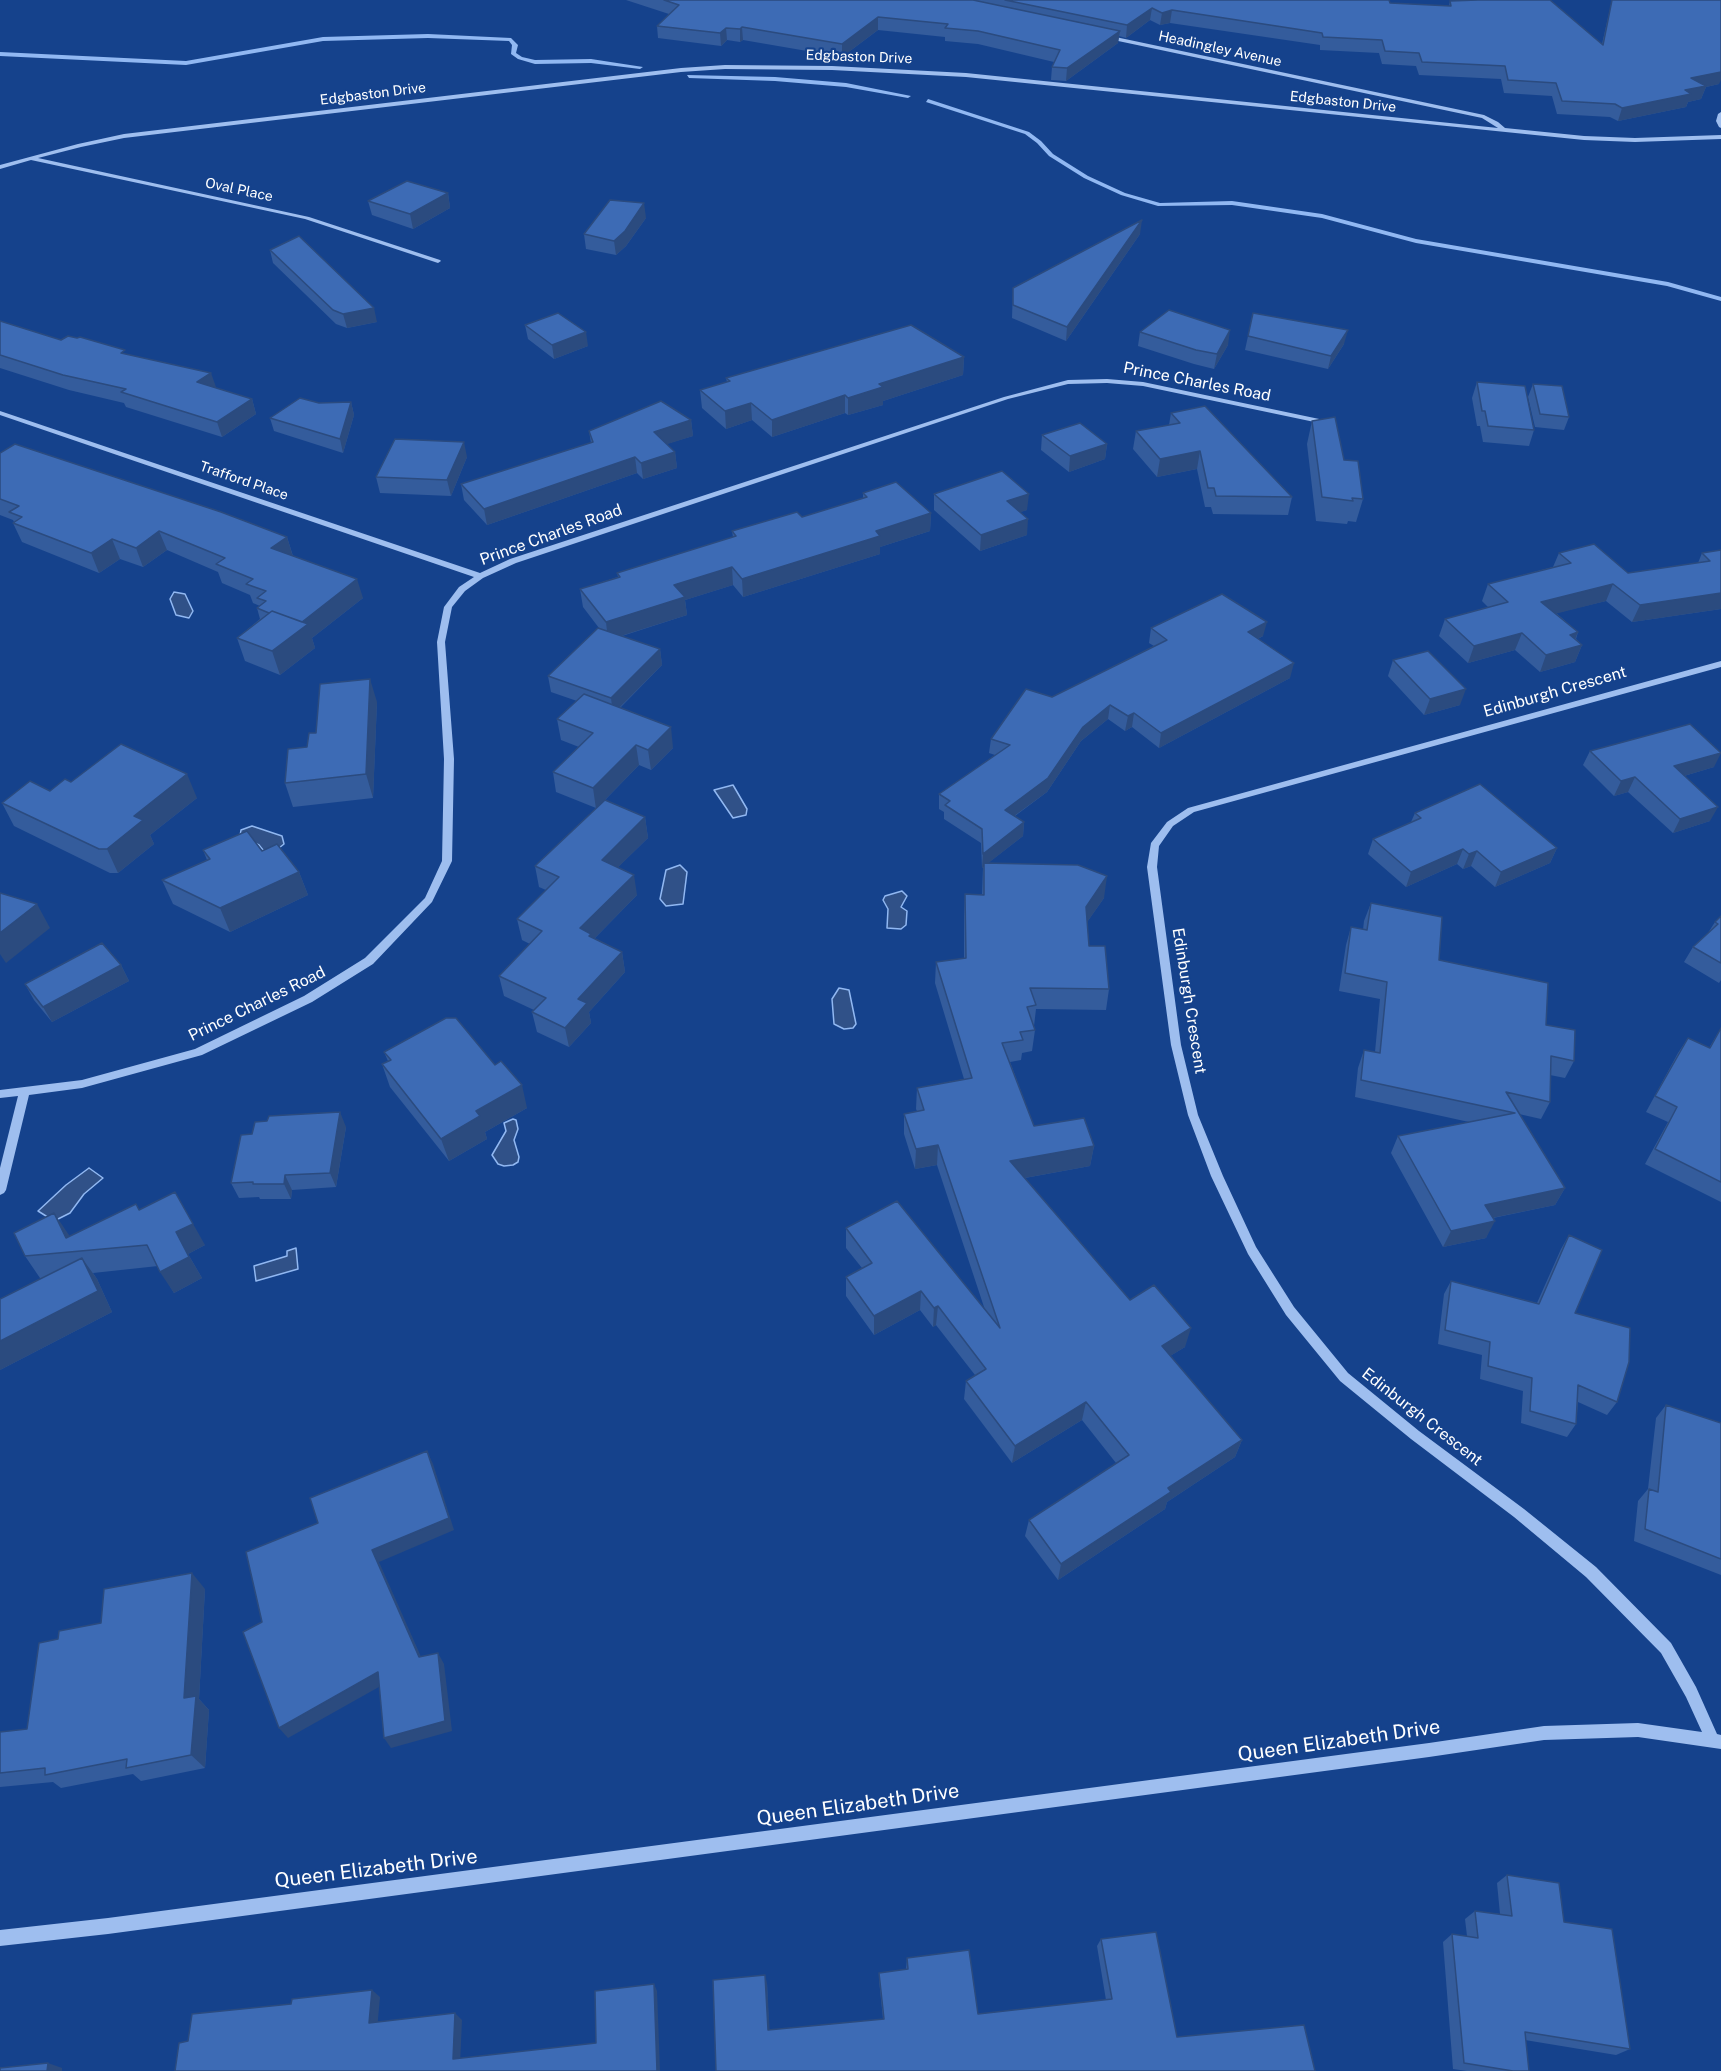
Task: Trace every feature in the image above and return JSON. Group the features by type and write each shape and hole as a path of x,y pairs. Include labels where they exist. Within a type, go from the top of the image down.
{"street":[{"name":"Headingley Avenue","path":"1094,34 1484,117 1504,130"},
{"name":"Edgbaston Drive","path":"0,167 80,145 158,131 681,70 725,67 843,69 966,75 1609,140 1721,137"},
{"path":"1721,114 1719,121 1721,126"},
{"name":"Oval Place","path":"30,159 307,218 438,261"},
{"name":"Prince Charles Road","path":"0,1094 82,1084 198,1052 308,999 369,961 429,900 447,861 449,759 441,642 448,607 462,589 480,576 513,561 1006,398 1068,382 1107,381 1143,384 1324,422"},
{"name":"Trafford Place","path":"0,413 480,576"},
{"name":"Edinburgh Crescent","path":"1716,1740 1666,1648 1591,1572 1519,1512 1415,1435 1344,1377 1290,1311 1252,1250 1217,1176 1193,1115 1176,1045 1152,867 1154,845 1170,824 1191,810 1721,664"},
{"path":"0,1190 25,1091"},
{"name":"Queen Elizabeth Drive","path":"0,1938 1383,1757 1544,1733 1638,1730 1716,1740"}],"water":[{"path":"174,592 185,594 193,611 189,618 176,615 170,599"},
{"path":"733,785 747,809 746,815 733,818 714,790"},
{"path":"252,826 282,836 284,844 274,852 263,850 259,845 240,836 241,830"},
{"path":"680,865 687,872 683,904 666,906 660,899 666,870"},
{"path":"902,891 907,896 901,907 907,911 906,925 901,929 887,928 888,909 883,900 885,896"},
{"path":"839,988 849,990 856,1024 853,1028 844,1029 834,1024 832,999"},
{"path":"516,1120 518,1129 514,1140 519,1157 518,1162 513,1165 504,1166 498,1164 492,1155 506,1131 504,1123"},
{"path":"89,1168 103,1178 84,1194 70,1213 54,1221 38,1211 66,1185"},
{"path":"296,1248 298,1269 256,1281 254,1266 287,1256 287,1251"}],"building":[{"path":"664,0 973,0 1120,31 1067,68 1052,67 1060,50 978,31 945,28 948,24 878,17 842,44 742,27 740,29 726,28 720,33 657,26 679,5"},
{"path":"1005,0 1389,0 1390,3 1451,6 1450,1 1550,0 1603,45 1612,0 1721,0 1721,72 1691,78 1706,86 1685,90 1691,94 1622,108 1615,104 1562,101 1556,83 1508,80 1505,66 1422,62 1419,53 1385,51 1382,40 1323,37 1322,33 1172,10 1162,13 1152,8 1127,25"},
{"path":"407,181 448,193 410,214 368,201"},
{"path":"610,200 644,203 625,231 614,241 584,234"},
{"path":"1142,220 1067,327 1013,305 1013,288"},
{"path":"299,236 374,308 343,314 333,310 270,250"},
{"path":"1169,310 1230,330 1217,354 1196,350 1140,332"},
{"path":"558,313 586,332 552,345 525,325"},
{"path":"1253,313 1348,330 1331,356 1248,336"},
{"path":"0,321 61,340 68,336 80,337 125,350 121,353 211,373 197,382 252,399 217,422 121,392 126,389 63,375 0,355"},
{"path":"911,325 964,357 879,384 883,387 848,398 845,395 772,420 751,403 725,411 700,390 730,381 726,378"},
{"path":"1477,382 1525,386 1534,430 1488,426 1485,411 1482,411"},
{"path":"1533,384 1562,386 1569,417 1540,414"},
{"path":"300,398 319,403 351,402 340,439 270,418"},
{"path":"661,401 691,420 654,432 675,452 641,463 635,457 484,509 461,484 593,442 589,431"},
{"path":"1205,406 1292,497 1216,496 1214,488 1208,488 1200,451 1160,459 1136,431 1180,423 1171,413"},
{"path":"1335,417 1344,460 1358,461 1363,499 1352,498 1353,501 1322,497 1312,421"},
{"path":"1080,423 1107,444 1070,456 1042,435"},
{"path":"395,439 464,442 447,480 376,477"},
{"path":"15,444 221,512 287,537 271,548 357,579 302,622 257,608 266,601 257,598 266,591 246,584 253,579 216,564 225,558 159,531 136,548 112,539 91,553 13,523 22,517 9,512 19,506 0,499 0,453"},
{"path":"1002,471 1029,494 1007,501 1028,519 981,535 934,494"},
{"path":"896,482 931,513 876,531 880,536 742,579 732,567 674,585 685,597 606,622 580,589 620,577 617,573 736,536 732,531 797,512 802,517 867,497 863,493"},
{"path":"1594,544 1628,573 1710,561 1702,553 1721,550 1721,593 1640,605 1613,584 1541,602 1578,632 1570,635 1582,645 1546,655 1522,633 1474,646 1445,619 1508,602 1488,584 1571,563 1559,553"},
{"path":"1222,594 1267,622 1248,632 1294,663 1161,733 1134,713 1128,716 1110,705 1083,727 1048,778 1005,810 1024,822 983,854 982,829 945,805 950,801 939,794 1010,745 991,739 1026,689 1052,697 1167,640 1151,628"},
{"path":"272,611 308,624 272,651 237,638"},
{"path":"598,628 660,649 611,698 548,676"},
{"path":"1428,651 1466,689 1430,699 1393,660"},
{"path":"370,679 366,774 285,783 288,749 307,747 309,733 316,733 320,684"},
{"path":"584,694 671,727 648,750 636,745 593,788 553,772 593,733 557,719"},
{"path":"1690,724 1721,753 1674,766 1718,807 1680,819 1635,777 1621,781 1590,751"},
{"path":"121,744 187,774 134,816 143,820 107,849 99,849 2,803 30,781 50,791 65,779 71,782"},
{"path":"1480,784 1557,848 1501,872 1477,851 1469,854 1463,849 1411,872 1373,839 1421,818 1415,813"},
{"path":"605,800 645,817 602,860 634,875 580,928 591,934 589,936 622,952 578,999 587,1003 565,1028 532,1012 546,998 499,976 542,931 517,919 559,877 535,866"},
{"path":"247,831 262,851 277,844 299,872 220,908 162,880 210,859 203,850"},
{"path":"984,863 1078,865 1107,876 1086,907 1089,946 1105,946 1109,989 1030,988 1036,1005 1027,1007 1035,1030 1020,1032 1023,1040 1002,1043 1034,1126 1084,1118 1094,1146 1010,1161 1130,1300 1154,1285 1191,1328 1162,1346 1242,1440 1168,1488 1171,1492 1061,1564 1029,1520 1129,1455 1086,1402 1015,1446 966,1381 986,1369 938,1306 934,1308 921,1291 874,1316 846,1277 872,1263 846,1228 897,1201 1000,1328 938,1145 916,1149 904,1114 924,1110 917,1088 972,1078 936,962 966,958 965,894 984,895"},
{"path":"0,893 37,904 0,933"},
{"path":"1371,903 1442,917 1439,960 1548,983 1546,1025 1575,1030 1574,1061 1551,1056 1550,1102 1506,1092 1565,1188 1485,1205 1495,1221 1451,1231 1398,1136 1515,1113 1361,1080 1364,1050 1380,1053 1387,982 1345,973 1351,927 1367,930"},
{"path":"1721,916 1721,963 1693,947 1718,924 1715,922"},
{"path":"102,943 121,965 43,1007 25,984"},
{"path":"446,1018 456,1018 495,1065 501,1061 522,1085 476,1111 480,1116 441,1139 382,1064 391,1060 384,1052"},
{"path":"1721,1028 1721,1182 1655,1149 1677,1107 1655,1096 1688,1038 1710,1048"},
{"path":"340,1112 330,1173 285,1175 284,1184 231,1183 241,1135 252,1134 255,1122 267,1121 269,1116"},
{"path":"175,1192 193,1224 176,1232 189,1257 160,1272 147,1245 25,1256 14,1233 54,1213 66,1238 136,1204 139,1210"},
{"path":"1569,1235 1602,1250 1575,1313 1630,1328 1629,1362 1617,1402 1578,1385 1576,1424 1530,1411 1532,1378 1488,1366 1490,1342 1445,1330 1451,1281 1539,1304"},
{"path":"82,1258 98,1291 0,1341 0,1299"},
{"path":"1666,1405 1721,1423 1721,1559 1645,1529 1649,1489 1658,1492"},
{"path":"427,1451 449,1518 372,1550 419,1657 438,1653 445,1721 384,1738 378,1672 279,1728 243,1632 262,1622 246,1552 318,1523 310,1498"},
{"path":"192,1573 184,1698 196,1696 191,1755 126,1768 127,1759 45,1775 45,1768 0,1773 0,1732 27,1729 39,1643 58,1639 59,1631 101,1623 104,1589"},
{"path":"1507,1875 1559,1883 1564,1922 1612,1929 1630,2049 1525,2032 1529,2071 1513,2071 1464,2063 1452,1934 1478,1938 1475,1911 1512,1916"},
{"path":"1156,1932 1177,2037 1304,2025 1315,2071 716,2071 713,1980 765,1975 768,2030 884,2019 879,1973 908,1969 907,1958 969,1950 978,2014 1112,1999 1101,1939"},
{"path":"654,1984 657,2071 175,2071 179,2043 188,2041 192,2014 291,2004 292,1999 372,1990 369,2023 455,2013 453,2059 596,2043 595,1991"},
{"path":"48,2063 47,2071 0,2071 0,2068"}],"waterway":[{"path":"0,54 186,63 323,39 428,36 511,40 515,45 513,53 520,58 535,62 591,61 640,67"},
{"path":"689,76 775,79 846,85 908,96"},
{"path":"928,101 1027,133 1051,155 1086,177 1123,194 1160,205 1232,203 1322,216 1416,241 1668,284 1721,299"}]}
